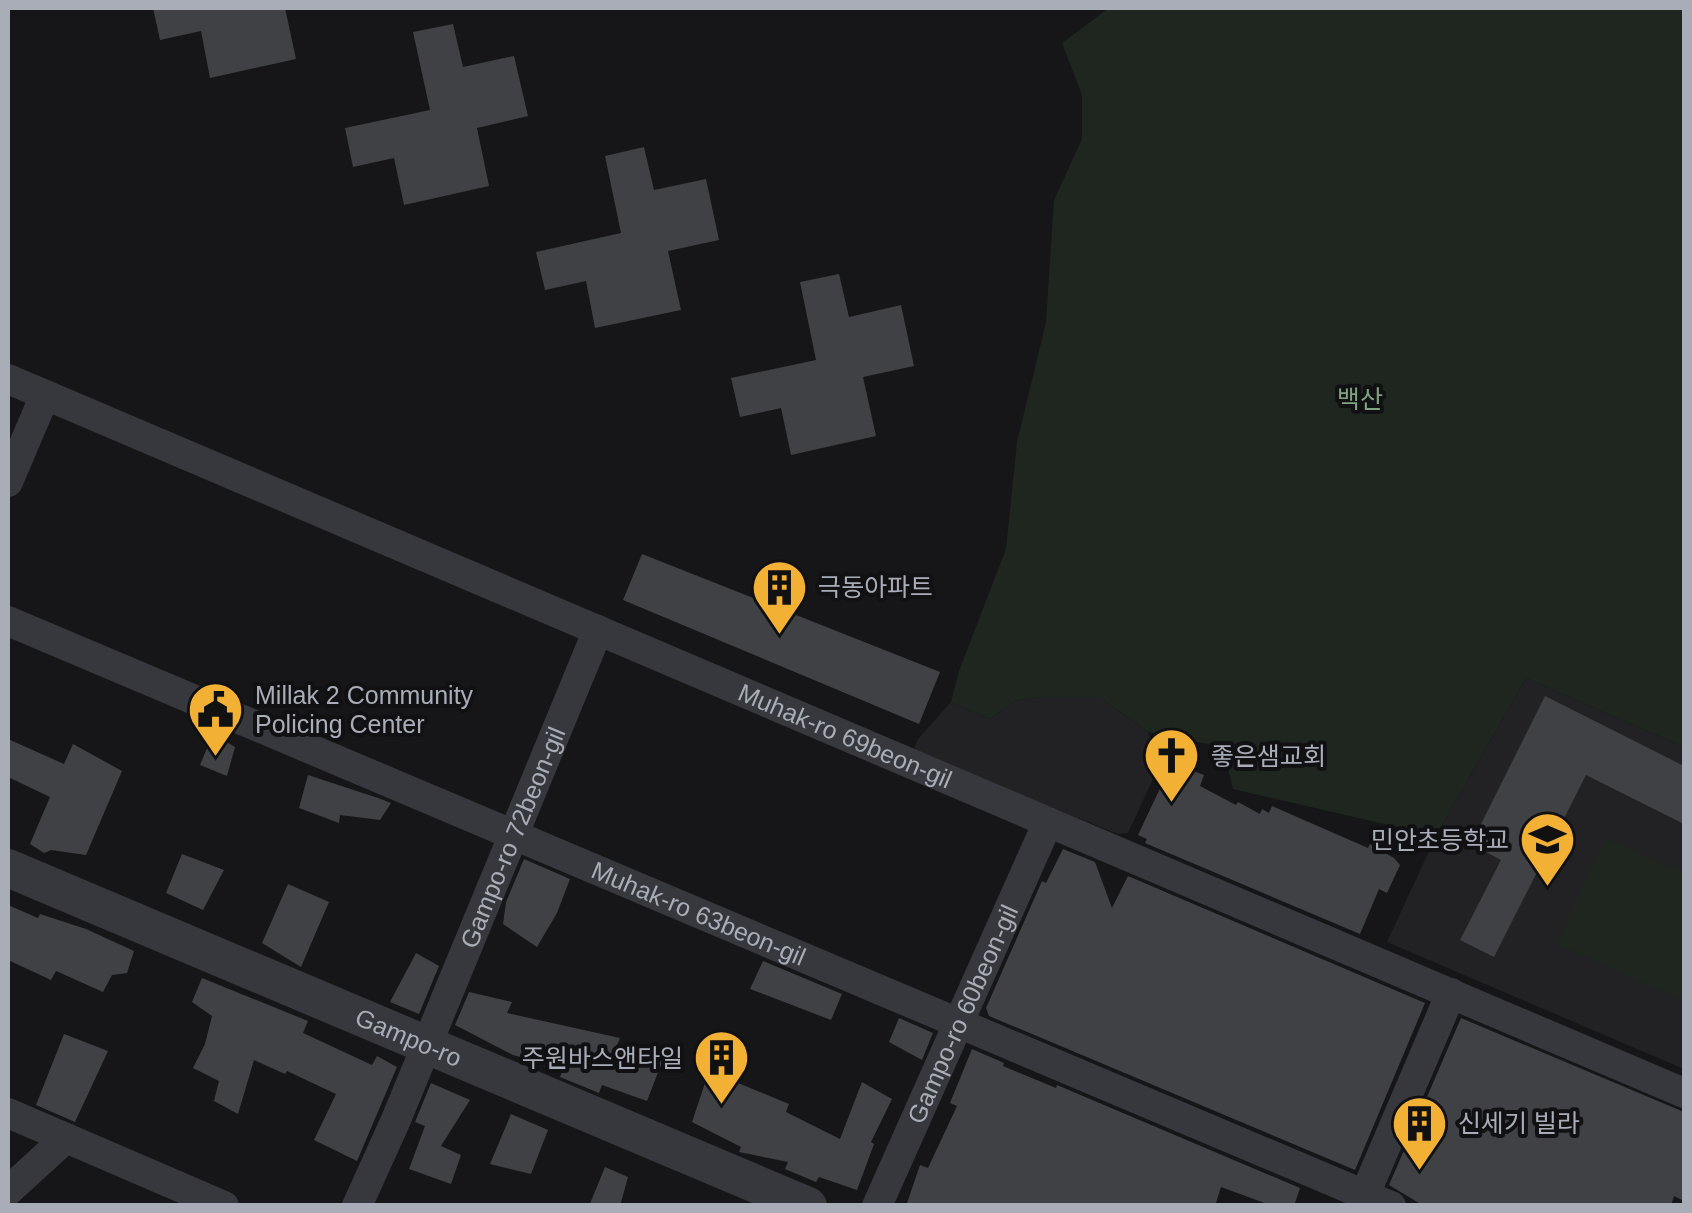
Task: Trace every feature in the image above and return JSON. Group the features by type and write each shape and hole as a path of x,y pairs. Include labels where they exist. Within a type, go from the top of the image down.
{"street":[{"name":"Muhak-ro 69beon-gil","path":"8,379 1684,1092"},
{"path":"8,482 46,395"},
{"name":"Muhak-ro 63beon-gil","path":"8,621 1372,1202"},
{"name":"Gampo-ro 72beon-gil","path":"357,1206 598,630"},
{"name":"Gampo-ro 60beon-gil","path":"876,1206 1048,822"},
{"name":"Gampo-ro","path":"8,868 808,1206"},
{"path":"1372,1202 1451,993"},
{"path":"8,1113 224,1206"},
{"path":"8,1191 66,1138"}],"shaded area":[{"name":"민안초등학교","path":"1526,678 1684,747 1684,1069 1387,942 1436,836"},
{"path":"1099,697 1148,732 1154,747 1165,753 1128,833 1118,834 913,751 918,739 951,702 990,719 1014,701"}],"green space":[{"name":"백산","path":"1109,8 1684,8 1684,747 1526,678 1436,836 1233,789 1223,747 1148,732 1099,697 1014,701 990,719 951,702 1006,549 1017,442 1046,322 1054,200 1082,139 1082,95 1062,43"},
{"path":"1605,838 1684,873 1684,1001 1557,944"}],"building":[{"path":"153,8 285,8 296,59 210,78 201,31 160,40"},
{"path":"453,24 463,67 514,56 528,116 477,128 489,186 404,205 394,158 353,167 345,128 430,110 413,32"},
{"path":"644,147 654,190 706,179 719,240 668,251 681,310 595,328 586,281 545,290 536,252 621,233 605,156"},
{"path":"839,274 849,317 901,305 914,366 863,377 876,436 791,455 781,408 740,417 731,378 816,360 800,282"},
{"name":"극동아파트","path":"642,554 940,672 919,724 623,600"},
{"path":"1545,696 1684,766 1684,824 1586,775 1494,957 1460,940 1501,860 1471,844"},
{"path":"213,734 235,747 227,776 200,765"},
{"path":"8,739 64,764 73,744 122,771 86,855 51,850 44,853 30,844 50,797 8,777"},
{"path":"1172,763 1204,775 1200,786 1236,805 1238,802 1260,814 1262,809 1269,813 1272,806 1368,848 1370,844 1394,858 1400,865 1387,893 1379,889 1360,934 1145,843 1147,839 1138,835"},
{"path":"308,775 391,803 380,820 340,815 339,823 299,808"},
{"path":"1063,849 1095,862 1112,908 1128,876 1425,1003 1355,1170 989,1016 986,1008 1042,881 1046,883"},
{"path":"182,854 224,870 203,910 166,893"},
{"path":"524,859 570,879 557,913 537,947 503,924 506,902"},
{"path":"288,884 329,902 301,967 262,943"},
{"path":"8,905 38,918 40,914 86,929 134,951 127,973 112,975 103,992 56,971 51,980 8,960"},
{"path":"416,953 439,966 419,1014 390,1002"},
{"path":"763,961 842,994 831,1020 750,989"},
{"path":"202,978 308,1021 303,1033 372,1065 377,1056 397,1067 357,1161 314,1140 336,1094 287,1071 285,1074 254,1060 238,1114 214,1101 219,1081 193,1068 205,1044 212,1016 192,1002"},
{"path":"469,992 512,1002 507,1013 620,1038 617,1045 662,1062 647,1101 602,1085 599,1093 560,1077 563,1069 513,1055 455,1025"},
{"path":"899,1018 933,1033 922,1060 889,1042"},
{"path":"1461,1018 1684,1112 1684,1201 1674,1196 1671,1206 1424,1206 1389,1185"},
{"path":"64,1034 108,1051 75,1122 36,1105"},
{"path":"972,1049 1004,1063 1003,1066 1300,1188 1294,1206 1273,1206 1221,1187 1215,1206 906,1206 920,1165 928,1168 957,1106 950,1103"},
{"path":"709,1071 789,1104 786,1112 840,1139 862,1082 892,1099 871,1142 874,1144 857,1190 819,1177 816,1182 785,1169 788,1162 739,1152 741,1147 692,1122"},
{"path":"431,1083 470,1100 441,1146 461,1155 451,1184 409,1169 425,1126 415,1122"},
{"path":"511,1114 548,1130 531,1174 490,1164"},
{"path":"605,1167 628,1177 620,1206 589,1206"}],"place":[{"name":"극동아파트","path":"779,636"},
{"name":"Millak 2 Community Policing Center","path":"216,758"},
{"name":"좋은샘교회","path":"1172,805"},
{"name":"민안초등학교","path":"1548,889"},
{"name":"주원바스앤타일","path":"722,1107"},
{"name":"신세기 빌라","path":"1419,1172"}]}
